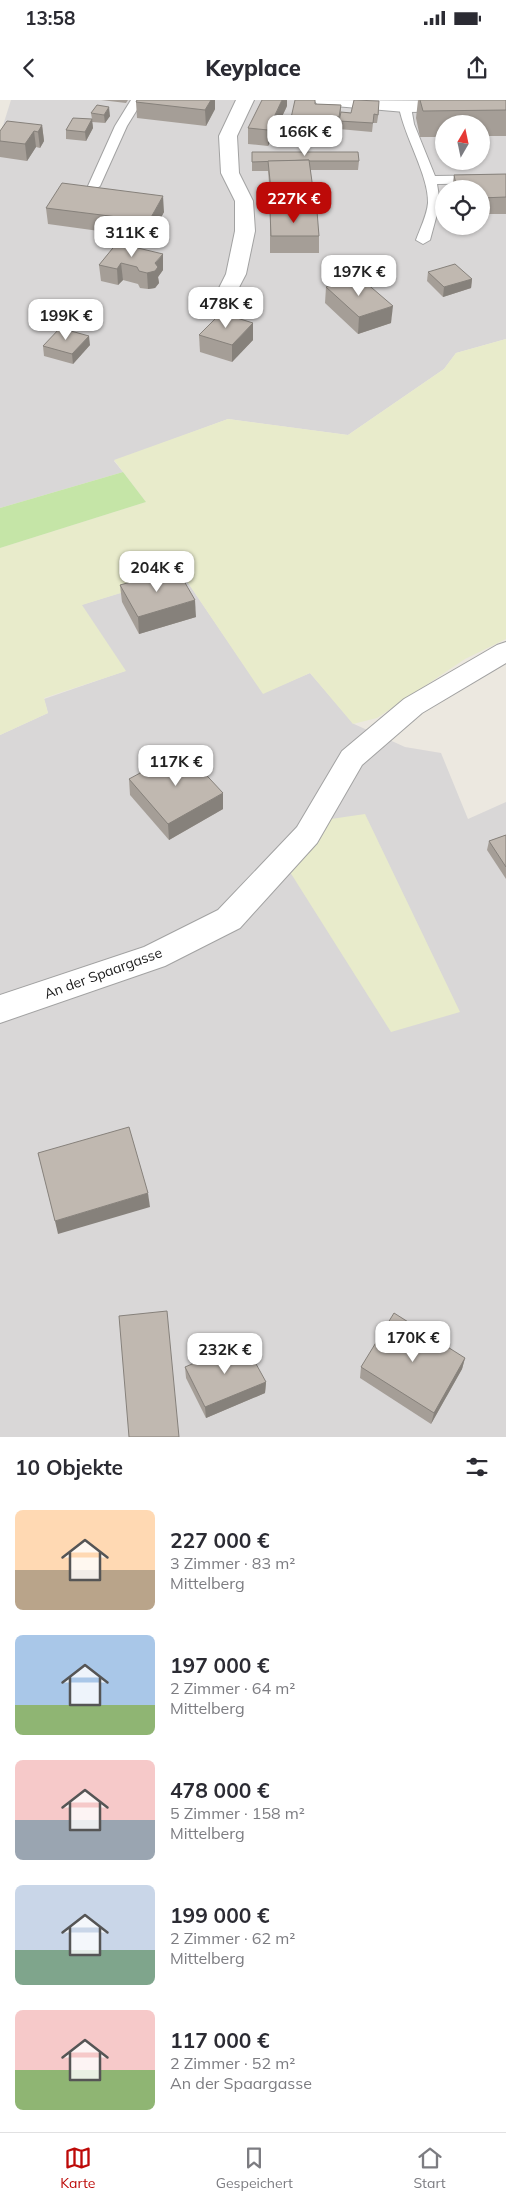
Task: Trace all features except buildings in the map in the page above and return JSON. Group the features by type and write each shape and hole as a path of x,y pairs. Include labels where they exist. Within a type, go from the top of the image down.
{"street":[{"path":"210,296 227,293 236,274 245,232 244,201 230,173 228,136 245,100"},
{"path":"323,100 404,107 506,106"},
{"name":"An der Spaargasse","path":"0,1009 154,957 229,919 307,835 352,758 413,706 506,651"}],"lane":[{"path":"94,186 121,126 137,100"},
{"path":"404,107 408,124 430,180 434,203 423,240"},
{"path":"430,180 506,179"}],"shaded area":[{"path":"11,100 506,100 506,339 456,353 444,369 348,435 228,419 114,461 123,472 0,508 0,135"},
{"path":"182,574 263,693 310,673 354,724 405,747 441,753 468,819 506,802 506,1437 0,1437 0,735 48,713 44,699 125,671 81,605"}],"green space":[{"path":"506,339 506,639 465,659 377,718 353,724 310,673 263,694 182,574 82,605 126,671 44,698 48,713 0,735 0,548 146,502 114,460 228,419 348,435 444,369 456,353"},
{"path":"123,472 146,502 0,548 0,508"},
{"path":"365,814 460,1012 391,1032 290,872 324,820"}]}
